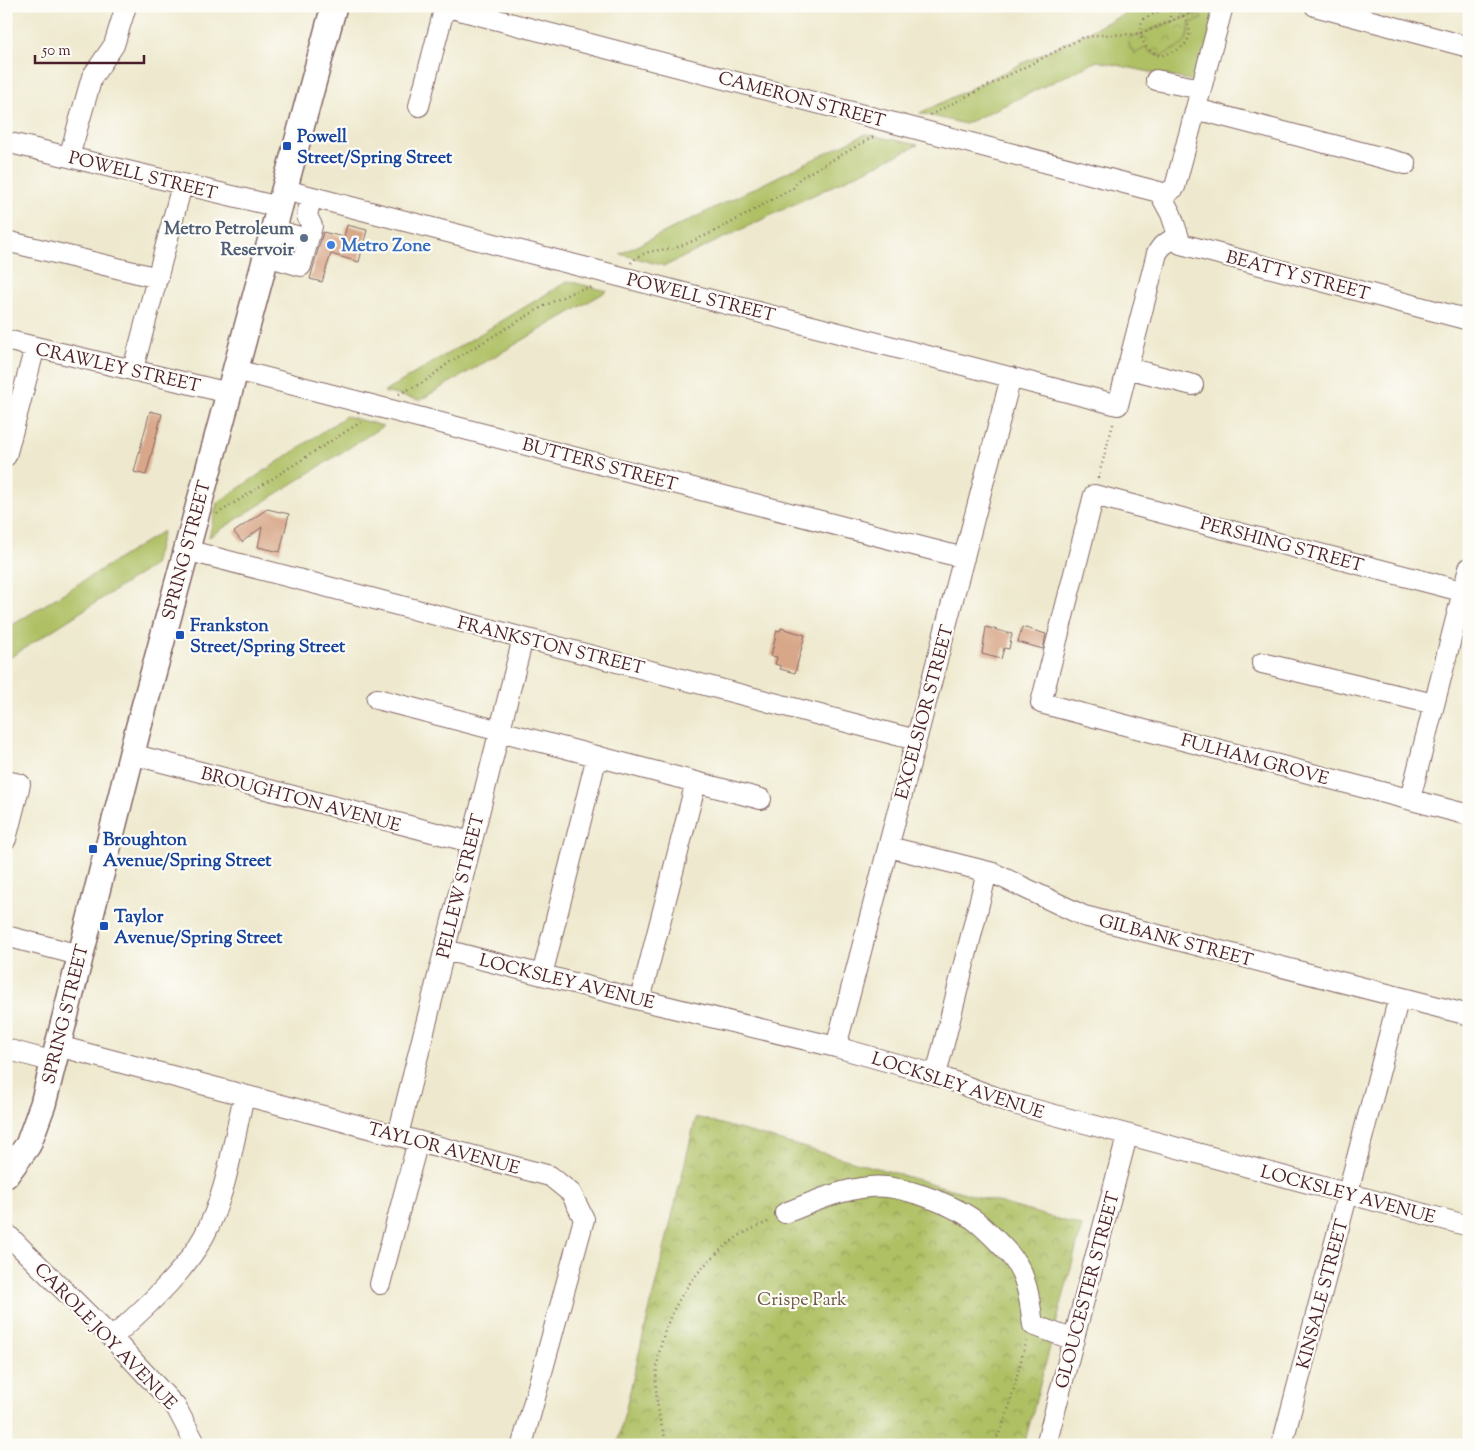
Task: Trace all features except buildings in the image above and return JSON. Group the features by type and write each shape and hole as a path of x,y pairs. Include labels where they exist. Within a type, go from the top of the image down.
{"main road":[{"name":"SPRING STREET","path":"6,1175 28,1145 43,1104 131,754 334,6"}],"street":[{"path":"69,157 92,76 114,45 126,6"},
{"path":"419,106 444,6"},
{"name":"CAMERON STREET","path":"444,6 1160,194"},
{"path":"1118,405 1157,253 1162,246 1177,236 1171,214 1160,194 1175,187 1223,6"},
{"path":"1315,6 1469,47"},
{"path":"1156,80 1201,89"},
{"path":"1196,109 1406,164"},
{"name":"POWELL STREET","path":"6,142 279,209 311,197 1118,405"},
{"path":"133,369 182,185"},
{"path":"266,256 301,266 311,223 307,212 311,197"},
{"path":"279,209 308,239"},
{"name":"BEATTY STREET","path":"1177,236 1181,244 1469,320"},
{"path":"6,241 158,278"},
{"name":"CRAWLEY STREET","path":"6,340 133,369 232,381"},
{"path":"6,456 35,347"},
{"path":"1127,368 1193,385"},
{"name":"EXCELSIOR STREET","path":"836,1047 1011,377"},
{"name":"BUTTERS STREET","path":"232,381 964,558"},
{"name":"PERSHING STREET","path":"1094,495 1466,592"},
{"name":"FULHAM GROVE","path":"1094,495 1041,702 1469,815"},
{"name":"FRANKSTON STREET","path":"186,550 916,740"},
{"path":"1410,799 1434,704 1466,592 1469,568"},
{"name":"PELLEW STREET","path":"398,1135 498,731 523,638"},
{"path":"1262,663 1434,704"},
{"path":"378,699 761,799"},
{"name":"BROUGHTON AVENUE","path":"131,754 471,842"},
{"path":"542,975 597,756"},
{"path":"6,781 20,784 6,839"},
{"path":"640,1000 696,782"},
{"name":"GILBANK STREET","path":"889,846 987,872 1084,916 1469,1015"},
{"path":"936,1075 987,872"},
{"path":"6,936 79,955"},
{"name":"LOCKSLEY AVENUE","path":"445,950 640,1000 836,1047 936,1075 1014,1104 1127,1136 1469,1226"},
{"name":"KINSALE STREET","path":"1282,1445 1399,997"},
{"name":"TAYLOR AVENUE","path":"6,1049 56,1054 244,1096 550,1176 571,1193 584,1219 522,1445"},
{"path":"112,1338 172,1281 204,1236 221,1193 244,1096"},
{"name":"GLOUCESTER STREET","path":"1046,1445 1127,1136"},
{"path":"380,1284 418,1141"},
{"path":"785,1213 838,1193 871,1187 904,1189 940,1204 974,1220 1015,1260 1028,1291 1033,1325 1074,1340"},
{"name":"CAROLE JOY AVENUE","path":"6,1233 112,1338 176,1407 196,1445"}],"path":[{"path":"927,116 1082,38 1098,35 1140,34 1206,6"},
{"path":"1170,7 1170,22"},
{"path":"1170,7 1184,16 1188,24 1189,34 1186,43 1178,49 1161,56 1155,55 1146,47 1140,34 1142,20 1157,11 1170,7"},
{"path":"396,396 424,382 450,362 542,306 577,290 594,288 597,278 626,269 635,258 658,248 673,249 713,232 793,188 800,178 878,134"},
{"path":"1094,495 1118,405"},
{"path":"214,517 365,419"},
{"path":"668,1445 658,1414 657,1386 657,1352 666,1325 685,1291 708,1264 736,1238 785,1213"},
{"path":"991,1445 997,1439 1008,1408 1021,1357 1033,1325"}],"green space":[{"path":"1141,6 1218,6 1198,82 1097,61 965,124 920,113"},
{"path":"1199,12 1202,19 1190,23 1187,38 1178,48 1161,56 1150,52 1146,47 1135,54 1130,48 1128,38"},
{"path":"865,134 918,145 665,266 620,254"},
{"path":"568,281 607,291 420,400 384,392"},
{"path":"346,416 383,426 209,537 217,503"},
{"path":"163,531 154,565 6,660 6,629"},
{"name":"Crispe Park","path":"696,1117 1082,1226 1024,1445 617,1445"}],"place":[{"name":"Powell Street/Spring Street","path":"287,146"},
{"name":"Metro Petroleum Reservoir","path":"304,238"},
{"name":"Metro Zone","path":"331,245"},
{"name":"Frankston Street/Spring Street","path":"180,635"},
{"name":"Broughton Avenue/Spring Street","path":"93,849"},
{"name":"Taylor Avenue/Spring Street","path":"104,926"}]}
